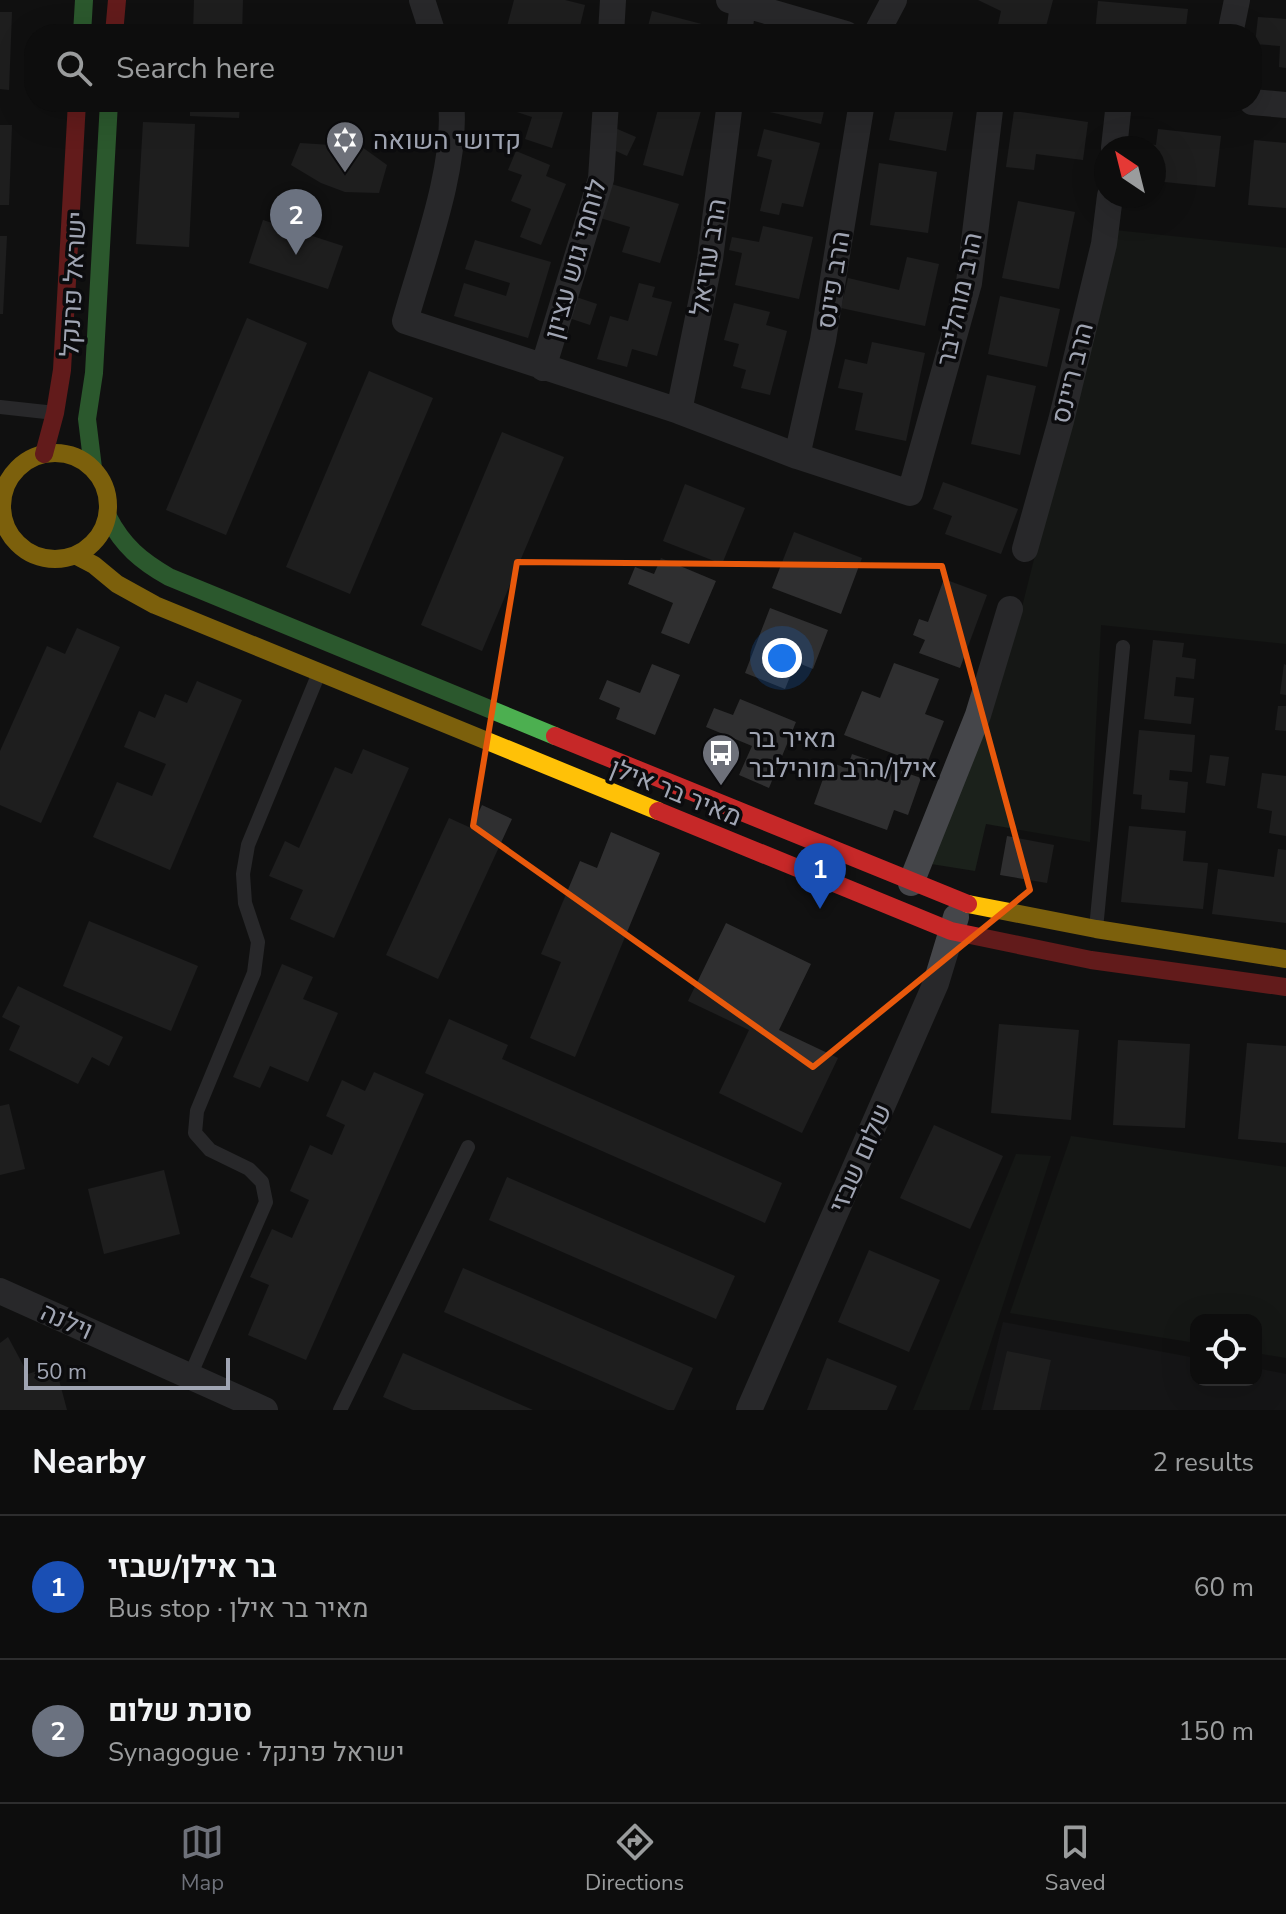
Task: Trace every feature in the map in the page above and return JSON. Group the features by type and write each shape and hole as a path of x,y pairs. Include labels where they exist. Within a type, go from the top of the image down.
{"street":[{"path":"83,24 84,0"},
{"path":"115,24 117,0"},
{"path":"422,0 430,24"},
{"path":"612,24 613,0"},
{"path":"881,24 894,0"},
{"path":"1232,24 1237,0"},
{"path":"738,24 736,2 812,24"},
{"path":"1262,103 1286,105"},
{"name":"ישראל פרנקל","path":"44,454 62,370 76,112"},
{"name":"ישראל פרנקל","path":"93,468 87,419 94,373 108,112"},
{"path":"452,112 453,132 447,171 405,321 679,411 797,456"},
{"name":"לוחמי גוש עציון","path":"543,368 601,179 605,112"},
{"name":"הרב עוזיאל","path":"679,411 710,259 729,112"},
{"name":"הרב פינס","path":"797,456 823,340 860,112"},
{"name":"הרב מוהליבר","path":"797,456 910,493 969,283 990,112"},
{"path":"1115,136 1118,112"},
{"name":"הרב ריינס","path":"1025,549 1061,421 1104,244 1108,208"},
{"path":"0,548 25,550 41,557 58,559 90,547 101,534 108,517 108,500 104,483 93,468 79,458 62,453 44,454 27,460 2,490 4,523 12,538 25,550"},
{"name":"מאיר בר אילן","path":"108,517 120,541 135,558 169,577 960,902 1096,929 1286,959"},
{"name":"מאיר בר אילן","path":"75,555 155,605 951,931 1091,960 1286,987"},
{"path":"911,883 978,715 1010,609"},
{"name":"שלום שבזי","path":"749,1410 936,983 960,902"},
{"name":"וילנה","path":"0,1291 265,1410"}],"lane":[{"path":"0,407 55,413"},
{"path":"1096,929 1123,647"},
{"path":"190,1376 266,1202 262,1182 249,1169 210,1150 195,1133 197,1111 254,973 258,942 245,903 243,874 248,845 319,673"},
{"path":"340,1410 468,1147"}],"highlighted area":[{"path":"517,562 942,566 1030,890 813,1067 473,826"}],"shaded area":[{"path":"1114,230 1286,248 1286,644 1101,625 1090,842 986,824 975,871 931,864 1014,639"},
{"path":"1071,1136 1286,1167 1286,1358 1262,1354 1262,1314 1190,1314 1190,1342 1010,1313"},
{"path":"1016,1154 1051,1156 969,1410 913,1410"},
{"path":"1003,1322 1190,1357 1190,1386 1262,1386 1262,1369 1286,1374 1286,1410 981,1410"}],"building":[{"path":"194,0 243,0 242,24 193,24"},
{"path":"514,0 565,0 585,5 580,24 508,24"},
{"path":"978,0 1053,0 1047,24 998,24 1001,11"},
{"path":"1098,1 1188,9 1186,24 1096,24"},
{"path":"652,11 701,24 649,24"},
{"path":"0,12 12,12 9,90 0,89"},
{"path":"1258,17 1286,19 1286,68 1279,67 1280,46 1262,45 1262,24 1257,24"},
{"path":"190,112 239,112 239,118 190,116"},
{"path":"517,112 563,112 552,148 525,139 532,117"},
{"path":"657,112 701,112 683,176 643,165"},
{"path":"770,112 824,112 821,124"},
{"path":"895,112 953,112 946,151 889,140"},
{"path":"1014,112 1088,122 1083,160 1036,154 1034,170 1006,167"},
{"path":"143,122 195,124 189,247 136,244"},
{"path":"0,125 12,125 9,205 0,205"},
{"path":"615,128 636,137 627,156 607,147"},
{"path":"764,129 820,143 803,207 782,203 779,215 760,211 772,160 757,156"},
{"path":"1158,129 1221,136 1215,187 1166,182 1166,136 1157,136"},
{"path":"1254,140 1286,143 1286,208 1248,205"},
{"name":"קדושי השואה","path":"300,143 362,147 387,165 379,193 345,192 321,183 291,165"},
{"path":"516,151 550,165 546,176 566,184 541,245 520,237 531,209 511,201 522,175 508,170"},
{"path":"879,163 937,172 928,233 870,225"},
{"path":"608,183 679,204 660,263 622,252 630,227 597,217"},
{"path":"1018,201 1075,212 1059,289 1002,278"},
{"path":"263,220 343,246 328,289 249,263"},
{"path":"763,226 813,237 799,299 735,285 742,253 729,250 732,237 759,242"},
{"path":"0,236 7,236 3,314 0,314"},
{"path":"475,240 551,262 528,338 454,316 464,283 506,296 510,283 465,269"},
{"path":"907,257 939,264 925,326 841,308 848,278 899,290"},
{"path":"639,283 655,287 652,297 672,302 657,356 632,349 627,367 597,359 610,316 628,321"},
{"path":"1000,296 1060,309 1047,367 988,354"},
{"path":"576,297 597,304 590,325 569,318"},
{"path":"734,303 770,312 766,325 787,331 770,395 741,388 746,370 733,366 739,344 724,340"},
{"path":"247,318 307,343 226,535 166,510"},
{"path":"872,342 925,353 906,441 855,430 863,393 838,388 845,359 867,364"},
{"path":"369,371 433,398 350,594 286,567"},
{"path":"987,375 1036,386 1020,455 971,444"},
{"path":"502,432 564,457 482,651 421,625"},
{"path":"943,482 1018,509 1001,554 945,534 952,516 933,509"},
{"path":"685,484 745,508 722,564 663,541"},
{"path":"794,532 862,558 841,614 772,588"},
{"path":"661,558 716,581 689,644 661,633 673,603 628,584 635,567 654,574"},
{"path":"944,579 987,595 960,668 919,653 925,640 913,635 919,619 928,622"},
{"path":"770,608 828,630 813,669 796,662 785,689 745,673"},
{"path":"77,628 120,647 41,823 0,805 0,751 47,646 65,654"},
{"path":"1153,640 1184,643 1182,657 1196,659 1194,679 1176,677 1174,696 1194,698 1191,724 1144,719"},
{"path":"894,663 939,679 925,714 944,721 926,766 844,735 862,691 880,698"},
{"path":"652,664 680,675 655,735 616,719 620,708 599,699 607,680 640,693"},
{"path":"1286,665 1286,695 1280,694"},
{"path":"197,681 242,700 170,870 93,837 117,782 152,796 166,764 124,747 139,711 155,718 165,694 187,703"},
{"path":"740,699 796,722 769,788 739,775 752,746 706,727 714,708 733,715"},
{"path":"1278,706 1286,706 1286,731 1275,730"},
{"path":"1139,730 1195,735 1192,772 1170,770 1169,780 1188,782 1185,813 1141,809 1142,795 1133,794"},
{"path":"363,749 409,768 334,938 290,919 303,890 269,876 285,841 299,848 335,767 352,774"},
{"path":"852,754 921,778 908,815 894,810 887,830 814,804 829,762 847,768"},
{"path":"1210,755 1229,757 1225,786 1206,783"},
{"path":"1262,773 1286,776 1286,836 1269,833 1272,811 1257,808"},
{"path":"482,805 512,819 438,979 386,955 449,818 471,828"},
{"path":"1129,826 1186,831 1183,861 1208,863 1203,909 1121,902"},
{"path":"611,832 660,853 575,1057 530,1038 561,962 541,954 580,861 597,868"},
{"path":"1007,836 1054,845 1047,883 1000,875"},
{"path":"1278,849 1286,850 1286,923 1212,914 1218,869 1274,877"},
{"path":"89,921 198,966 171,1031 63,986"},
{"path":"726,923 811,964 779,1030 838,1058 802,1133 719,1093 749,1030 688,1001"},
{"path":"282,964 313,977 303,999 338,1013 308,1082 270,1066 260,1088 233,1077"},
{"path":"18,986 123,1037 109,1066 92,1057 78,1084 9,1050 20,1026 2,1017"},
{"path":"449,1019 508,1045 502,1059 782,1183 765,1223 425,1073"},
{"path":"999,1024 1079,1030 1071,1120 991,1113"},
{"path":"1118,1040 1190,1044 1185,1128 1113,1125"},
{"path":"1247,1043 1286,1046 1286,1143 1238,1139"},
{"path":"374,1072 424,1094 306,1360 248,1335 269,1285 250,1277 272,1229 292,1238 309,1200 290,1191 310,1145 332,1155 345,1125 326,1116 342,1080 365,1091"},
{"path":"9,1104 25,1169 0,1175 0,1106"},
{"path":"934,1125 1003,1156 970,1229 900,1198"},
{"path":"164,1170 180,1234 104,1254 88,1189"},
{"path":"507,1177 735,1276 716,1319 489,1220"},
{"path":"869,1250 940,1280 909,1352 838,1322"},
{"path":"463,1268 693,1368 674,1410 444,1312"},
{"path":"8,1337 28,1374 55,1365 67,1410 0,1410 0,1343"},
{"path":"1007,1351 1051,1360 1040,1410 993,1410"},
{"path":"403,1353 533,1410 413,1410 383,1397"},
{"path":"827,1358 897,1386 887,1410 807,1410"}],"traffic: fast":[{"path":"83,24 84,0"},
{"path":"93,468 87,419 94,373 108,112"},
{"path":"108,517 134,552 169,577 555,736"}],"traffic: slow":[{"path":"55,453 75,457 93,468 104,486 108,506 104,526 93,544 75,555 55,559 35,555 17,544 6,526 2,506 6,486 17,468 35,457 55,453"},
{"path":"75,555 155,605 658,811"},
{"path":"968,904 1096,929 1286,959"}],"traffic: jam":[{"path":"115,24 117,0"},
{"path":"44,454 62,370 76,112"},
{"path":"555,736 968,904"},
{"path":"658,811 951,931 1091,960 1286,987"}],"place":[{"name":"קדושי השואה","path":"345,174"},
{"name":"סוכת שלום","path":"296,255"},
{"name":"מאיר בר אילן/הרב מוהילבר","path":"721,787"},
{"name":"בר אילן/שבזי","path":"820,909"}]}
